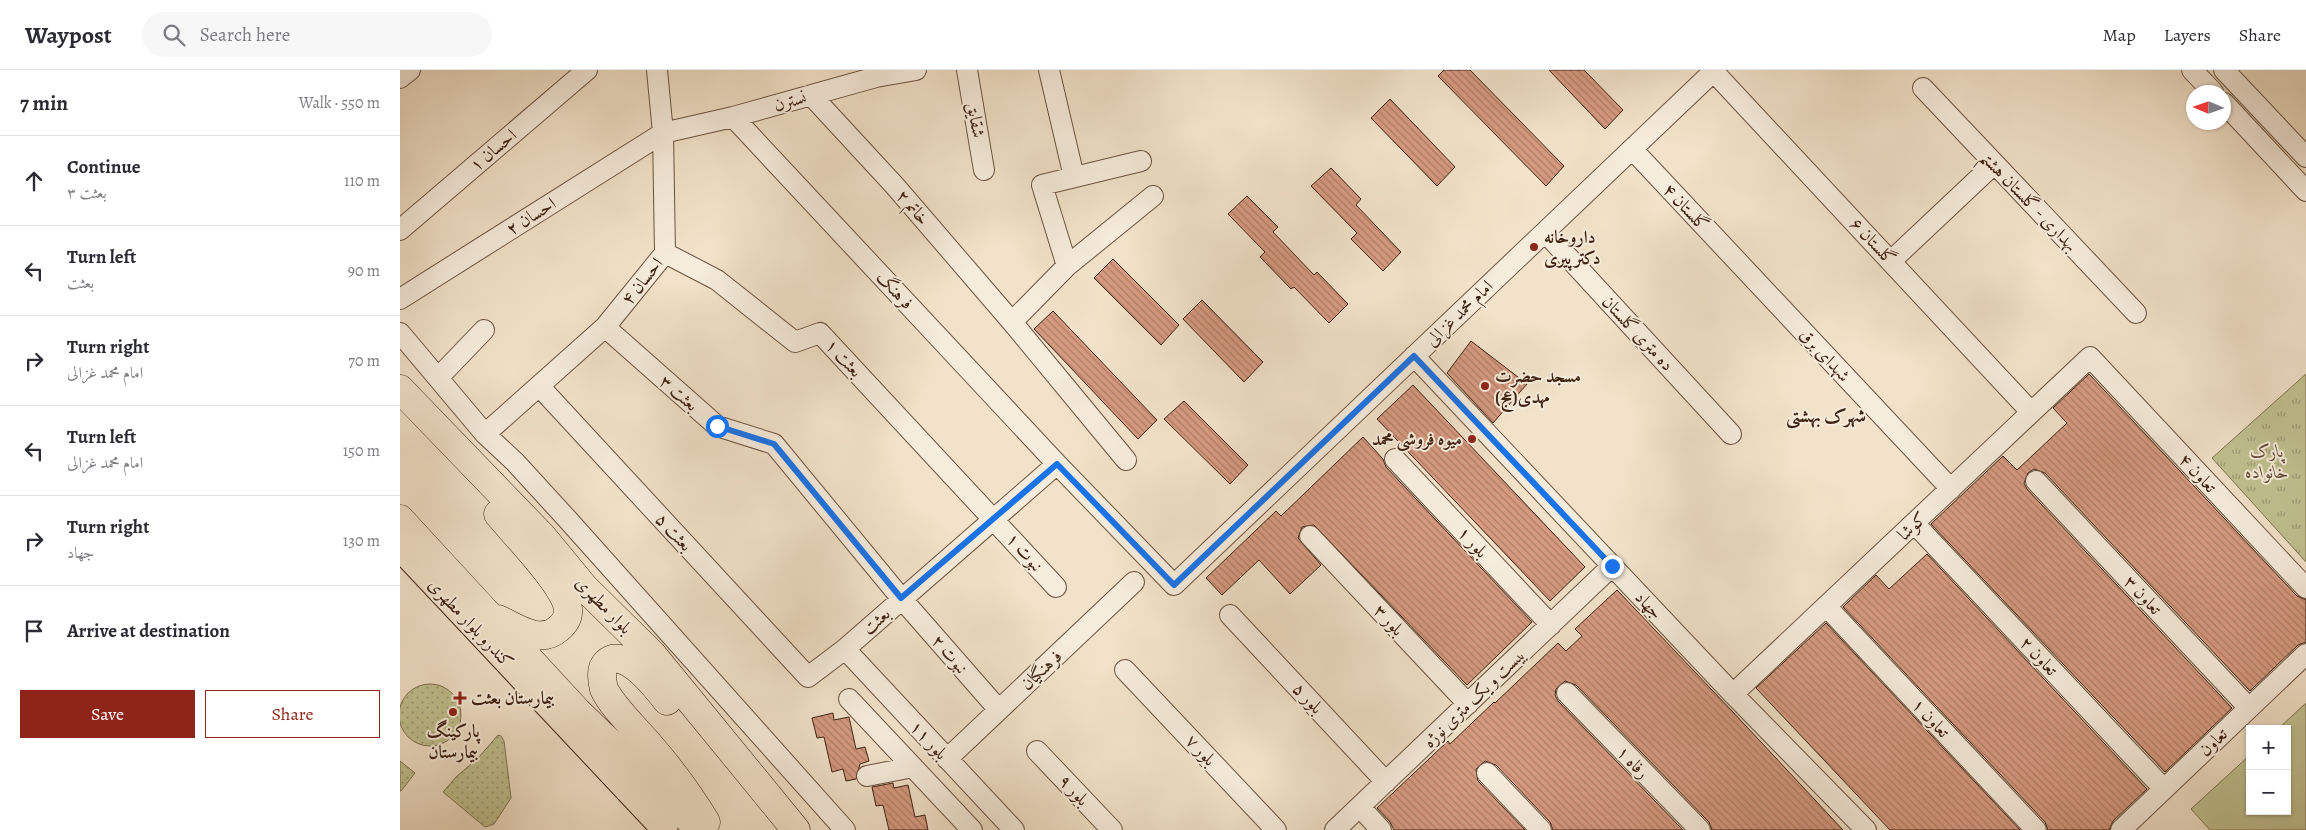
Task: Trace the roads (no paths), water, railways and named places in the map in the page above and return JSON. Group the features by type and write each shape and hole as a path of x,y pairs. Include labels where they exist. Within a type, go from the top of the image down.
{"highway":[{"name":"بلوار مطهری","path":"400,389 542,536 584,587 652,654 796,830"},
{"path":"445,434 462,465 484,497 556,584 568,607 566,619 555,632 540,635 531,635 485,612"},
{"path":"400,519 578,712 700,830"},
{"path":"711,830 685,788 620,711 604,689 602,669 613,659 623,659 645,675 727,773 769,797"}],"main road":[{"name":"کندرو بلوار مطهری","path":"400,548 665,830"}],"street":[{"path":"400,78 410,70"},
{"name":"احسان ۱","path":"400,230 587,70"},
{"name":"احسان ۴","path":"486,434 605,327 665,253 663,133 657,70"},
{"name":"نسترن","path":"663,133 733,117 876,77 916,70"},
{"name":"شقایق","path":"967,70 984,170"},
{"path":"1050,70 1074,177"},
{"path":"2192,70 2206,85"},
{"path":"2224,70 2306,157"},
{"name":"امام محمد غزالی","path":"1057,464 1174,585 1714,71"},
{"name":"گلستان ۶","path":"1714,71 2031,412"},
{"name":"بهداری - گلستان هشتم","path":"1923,88 2136,313"},
{"name":"خاتم ۲","path":"811,95 895,186 1012,322 1126,460"},
{"path":"2231,111 2306,191"},
{"name":"فرهنگ","path":"733,117 1057,464"},
{"name":"احسان ۲","path":"400,299 663,133"},
{"name":"گلستان ۴","path":"1632,149 1740,264"},
{"path":"1067,266 1042,185 1141,160"},
{"path":"1891,261 1994,164"},
{"path":"1012,322 1067,266 1153,196"},
{"name":"ده متری گلستان","path":"1544,232 1731,434"},
{"name":"بعثت ۱","path":"665,253 717,280 795,342 820,333 994,517"},
{"name":"شهدای برق","path":"1740,264 1951,489"},
{"name":"بعثت ۳","path":"605,327 717,426 774,444 901,598"},
{"path":"438,378 484,330"},
{"path":"404,345 438,378 486,434 515,462 845,830"},
{"name":"جهاد","path":"1414,356 1733,694 1866,830"},
{"name":"کوشا","path":"1733,694 2090,357"},
{"name":"تعاون ۴","path":"2090,357 2306,588"},
{"name":"بعثت ۵","path":"540,387 808,677"},
{"name":"بلور ۱","path":"1395,459 1551,625"},
{"name":"بعثت","path":"808,677 845,649 901,598 1057,464"},
{"name":"تعاون ۳","path":"2036,481 2249,708"},
{"path":"542,536 561,513"},
{"name":"نبوت ۱","path":"994,517 1056,587"},
{"name":"تعاون ۲","path":"1914,523 2164,790"},
{"name":"بلور ۳","path":"1310,536 1468,704"},
{"name":"بیست و یک متری نوژه","path":"1335,830 1612,566"},
{"name":"فرهنگیان","path":"947,759 1134,582"},
{"name":"نبوت ۲","path":"901,598 999,710"},
{"name":"تعاون ۱","path":"1826,606 2036,830"},
{"name":"بلور ۵","path":"1230,615 1386,782"},
{"name":"بلور ۱۱","path":"845,649 1014,830"},
{"name":"تعاون","path":"2121,830 2306,654"},
{"name":"بلور ۷","path":"1126,670 1276,830"},
{"name":"رفاه ۱","path":"1567,693 1700,830"},
{"path":"850,700 970,830"},
{"name":"بلور ۹","path":"1037,750 1112,830"},
{"path":"867,776 913,767"},
{"path":"1487,773 1541,830"},
{"path":"1360,807 1380,830"}],"place":[{"name":"داروخانه دکتر پیری","path":"1534,247"},
{"name":"مسجد حضرت مهدی(عج)","path":"1485,386"},
{"name":"میوه فروشی محمد","path":"1472,439"},
{"name":"بیمارستان بعثت","path":"460,698"},
{"name":"پارکینگ بیمارستان","path":"453,712"}],"district":[{"name":"شهرک بهشتی","path":"1826,415"}],"park label":[{"name":"پارک خانواده","path":"2267,461"}]}
